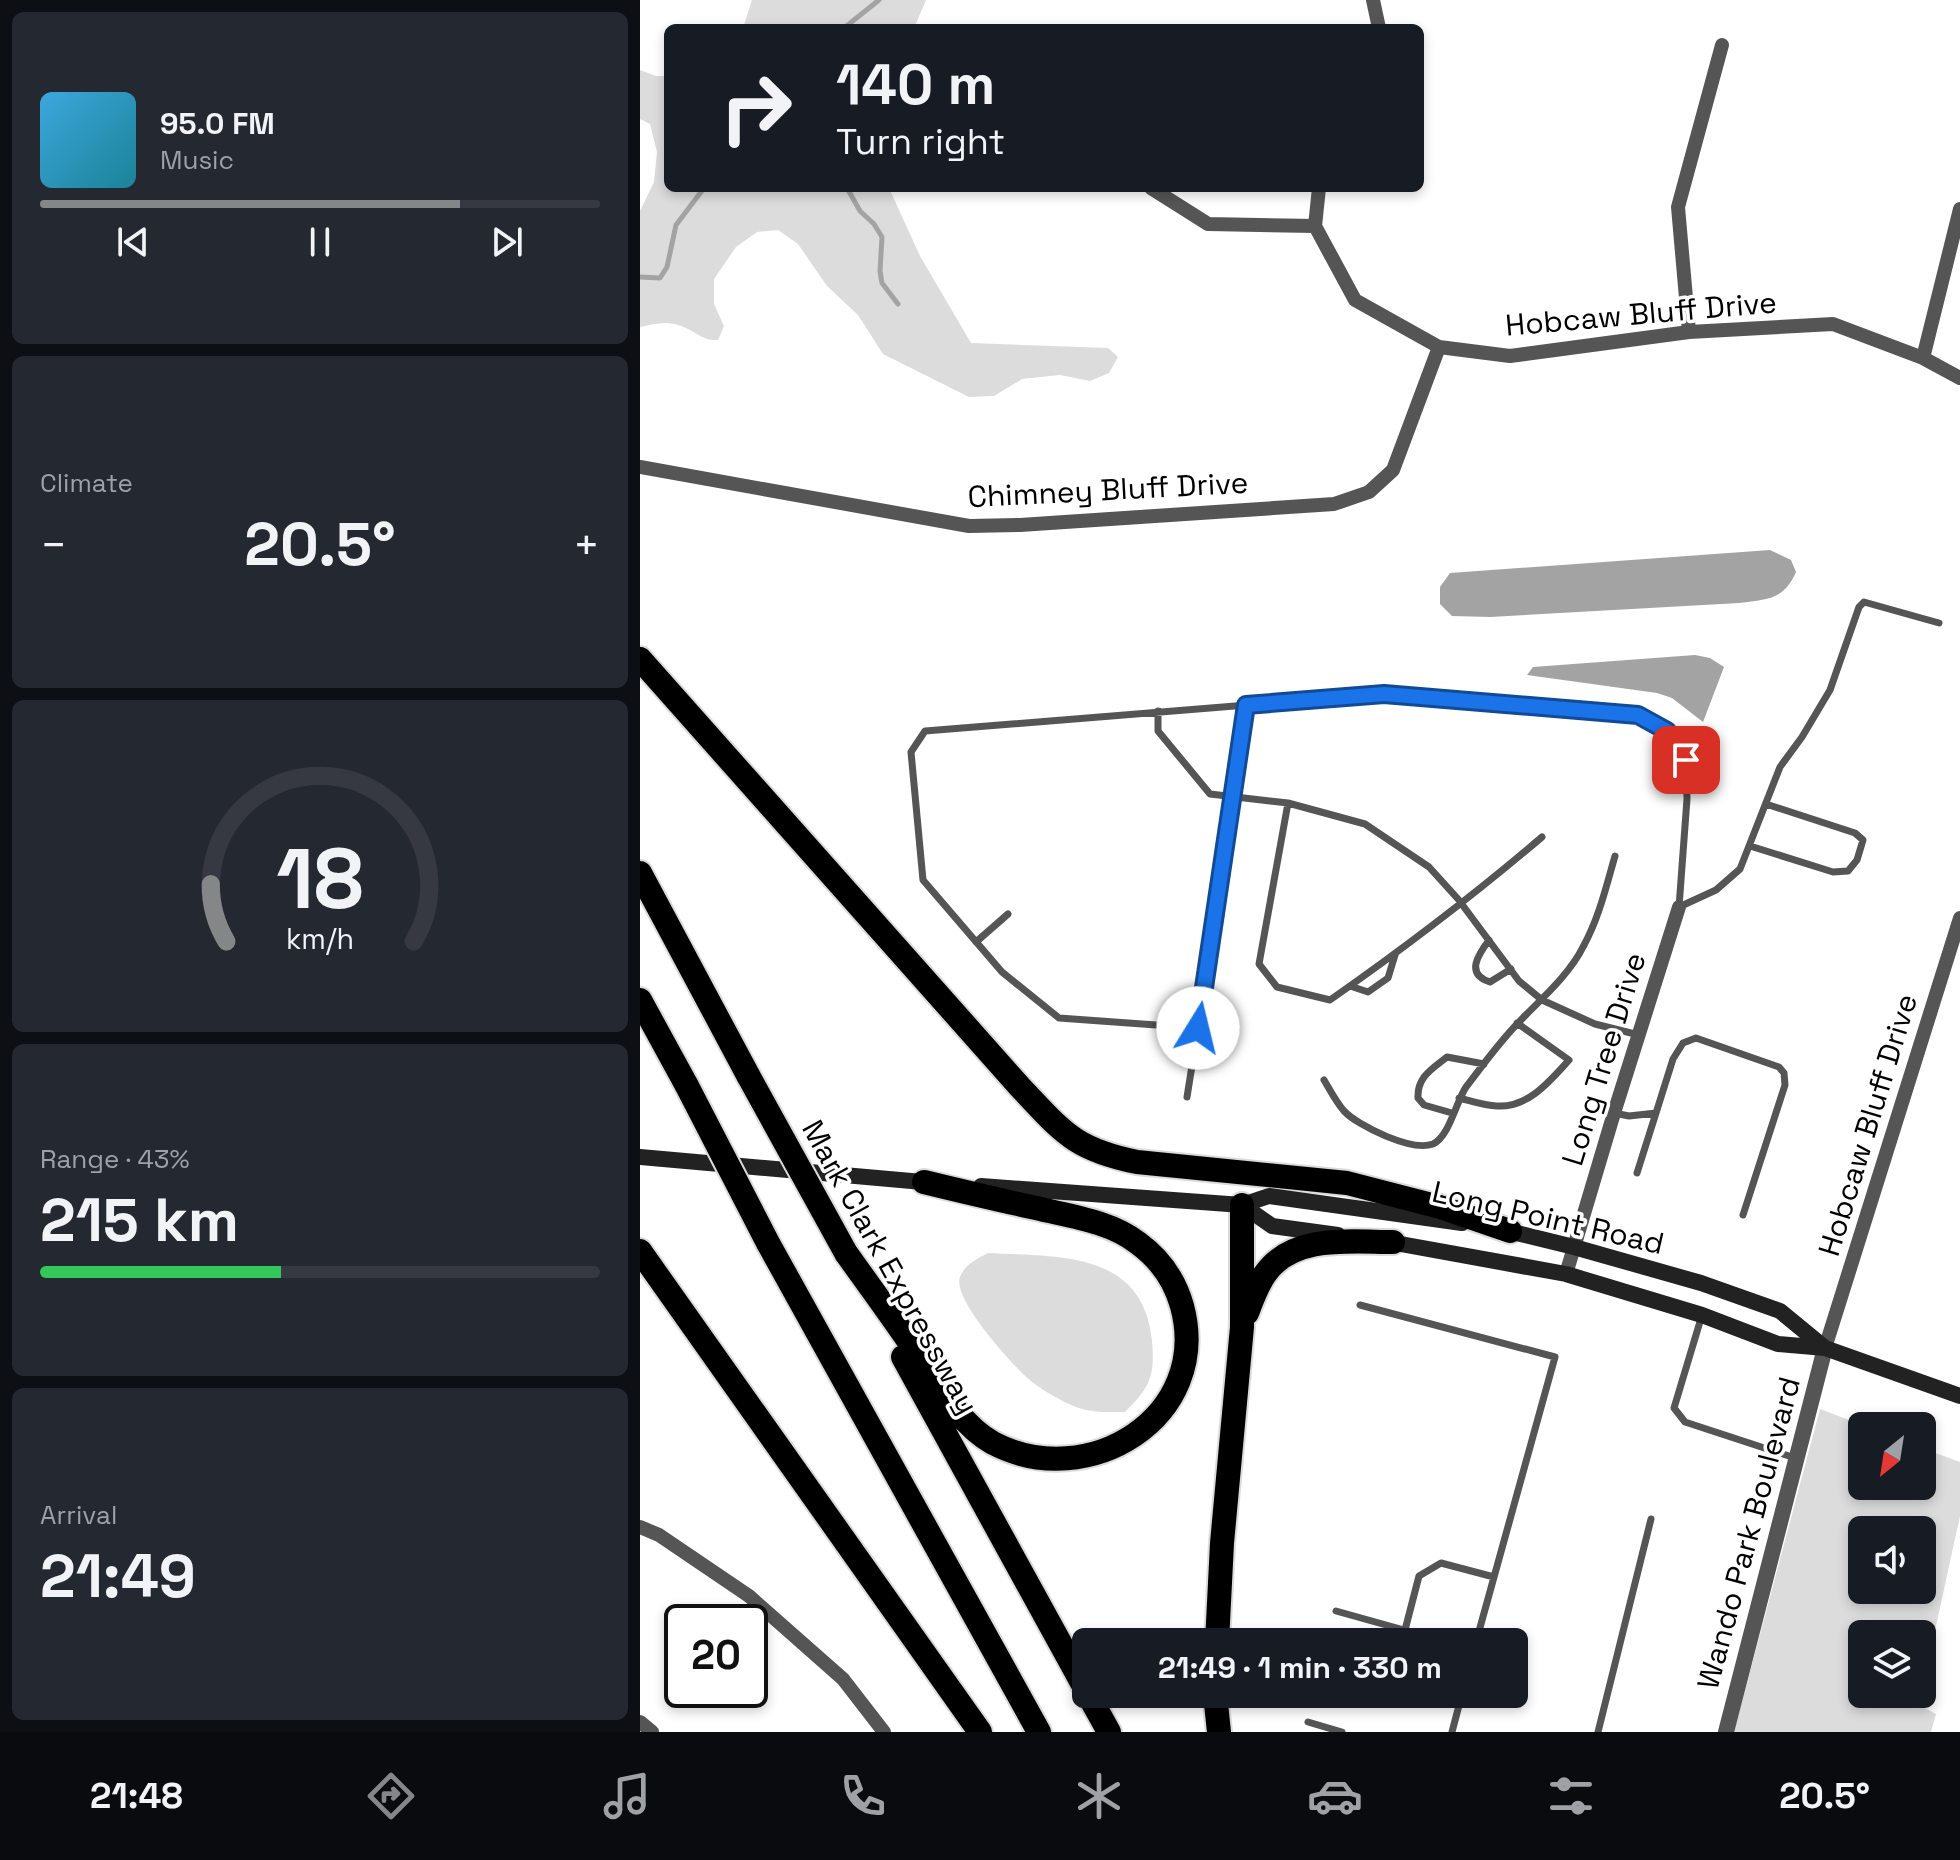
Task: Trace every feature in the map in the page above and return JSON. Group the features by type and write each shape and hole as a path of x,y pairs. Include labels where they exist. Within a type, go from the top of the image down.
{"highway":[{"path":"640,659 1020,1087 1082,1146 1107,1156 1137,1162 1347,1183 1440,1207 1510,1231"},
{"name":"Mark Clark Expressway","path":"640,873 1072,1665"},
{"path":"640,1000 768,1243 1039,1732"},
{"path":"640,1016 687,1086"},
{"path":"846,1253 950,1401 970,1425 991,1442 1037,1457 1062,1459 1089,1456 1115,1448 1138,1434 1171,1395 1187,1344 1178,1293 1167,1273 1137,1241 1115,1230 924,1182"},
{"path":"1218,1628 1222,1543 1242,1327 1242,1205"},
{"path":"1242,1327 1267,1271 1305,1246 1337,1242 1393,1242"},
{"path":"640,1251 980,1732"},
{"name":"Mark Clark Expressway","path":"1096,1708 1109,1732"},
{"path":"1216,1708 1219,1732"}],"main road":[{"name":"Long Point Road","path":"640,1157 1242,1205 1269,1196 1510,1231 1701,1283 1780,1311 1825,1348"},
{"name":"Long Point Road","path":"1242,1205 1272,1226 1393,1242 1566,1274 1702,1315 1778,1344 1825,1348 1960,1396"}],"street":[{"path":"1373,0 1378,24"},
{"path":"1689,332 1678,207 1722,45"},
{"path":"1157,192 1208,224 1315,226 1319,192"},
{"path":"1923,358 1960,209"},
{"name":"Hobcaw Bluff Drive","path":"1315,226 1355,300 1439,347 1510,356 1689,332 1833,324 1923,358 1960,378"},
{"name":"Chimney Bluff Drive","path":"640,467 969,526 1334,504 1369,492 1393,470 1439,347"},
{"name":"Long Tree Drive","path":"1566,1274 1679,907"},
{"name":"Hobcaw Bluff Drive","path":"1825,1348 1960,918"},
{"name":"Wando Park Boulevard","path":"1726,1732 1825,1348"},
{"path":"640,1527 659,1535 749,1596 843,1679 884,1732"},
{"path":"640,1722 652,1732"}],"lane":[{"path":"1198,1028 1059,1018 1002,972 923,880 911,752 925,731 1384,694 1638,715 1667,731 1686,760 1687,799 1679,907 1716,890 1740,869 1780,767 1830,690 1859,607 1864,602 1939,623"},
{"path":"1187,1097 1246,705"},
{"path":"1158,711 1158,731 1210,794 1288,803 1365,824 1429,867 1519,981 1542,1000 1595,1024 1639,1035"},
{"path":"1163,753 1171,746"},
{"path":"1192,790 1201,782"},
{"path":"1288,803 1259,964 1277,987 1330,1000 1395,955 1426,927 1461,904 1542,837"},
{"path":"1750,846 1833,872 1848,871 1857,860 1863,840 1855,833 1766,804"},
{"path":"1324,1080 1343,1110 1360,1124 1399,1140 1432,1144 1447,1129 1459,1098 1484,1064 1582,950 1600,909 1615,856"},
{"path":"976,942 1008,914"},
{"path":"1489,940 1478,955 1476,973 1490,982 1511,969"},
{"path":"1350,986 1368,992 1388,978 1395,955"},
{"path":"1459,1098 1498,1107 1523,1101 1544,1088 1569,1060 1517,1023"},
{"path":"1637,1173 1673,1059 1683,1043 1696,1038 1779,1067 1784,1073 1785,1085 1743,1215"},
{"path":"1452,1113 1424,1105 1418,1098 1417,1088 1422,1078 1447,1057 1484,1064"},
{"path":"1614,1113 1629,1116 1656,1113"},
{"path":"1360,1305 1555,1357 1480,1628"},
{"path":"1702,1315 1674,1408 1685,1422 1797,1459"},
{"path":"1598,1732 1651,1519"},
{"path":"1406,1628 1419,1576 1441,1563 1494,1577"},
{"path":"1336,1611 1398,1628"},
{"path":"1452,1732 1458,1708"},
{"path":"1308,1722 1342,1732"}],"shaded area":[{"path":"752,0 926,0 916,24 744,24"},
{"path":"640,70 664,76 664,192 891,192 920,256 971,343 1108,348 1118,357 1109,373 1090,381 1060,375 1022,379 994,396 969,397 883,354 858,315 827,286 798,244 778,230 757,232 736,247 714,279 714,304 724,326 718,340 707,339 671,323 640,327 640,211 654,182 657,152 650,124 640,119"},
{"path":"1770,550 1791,560 1796,572 1786,589 1758,601 1490,617 1452,616 1440,604 1440,587 1450,573"},
{"path":"1695,655 1710,658 1724,667 1703,722 1672,698 1657,693 1527,675 1533,667"},
{"path":"988,1253 1042,1256 1093,1264 1115,1274 1132,1289 1145,1311 1152,1341 1153,1364 1145,1388 1125,1412 1094,1411 1070,1404 1034,1383 1005,1355 972,1313 960,1287 960,1277 965,1269"},
{"path":"1820,1409 1848,1420 1848,1500 1936,1500 1936,1453 1960,1462 1960,1516 1936,1626 1936,1620 1848,1620 1848,1708 1925,1708 1936,1714 1931,1732 1734,1732"}],"waterway":[{"path":"849,24 879,0"},
{"path":"640,277 660,278 667,267 676,225 701,192"},
{"path":"849,192 860,211 882,237 882,283 898,304"}],"route":[{"path":"1198,1028 1246,705 1384,694 1638,715 1667,731 1686,760"}]}
